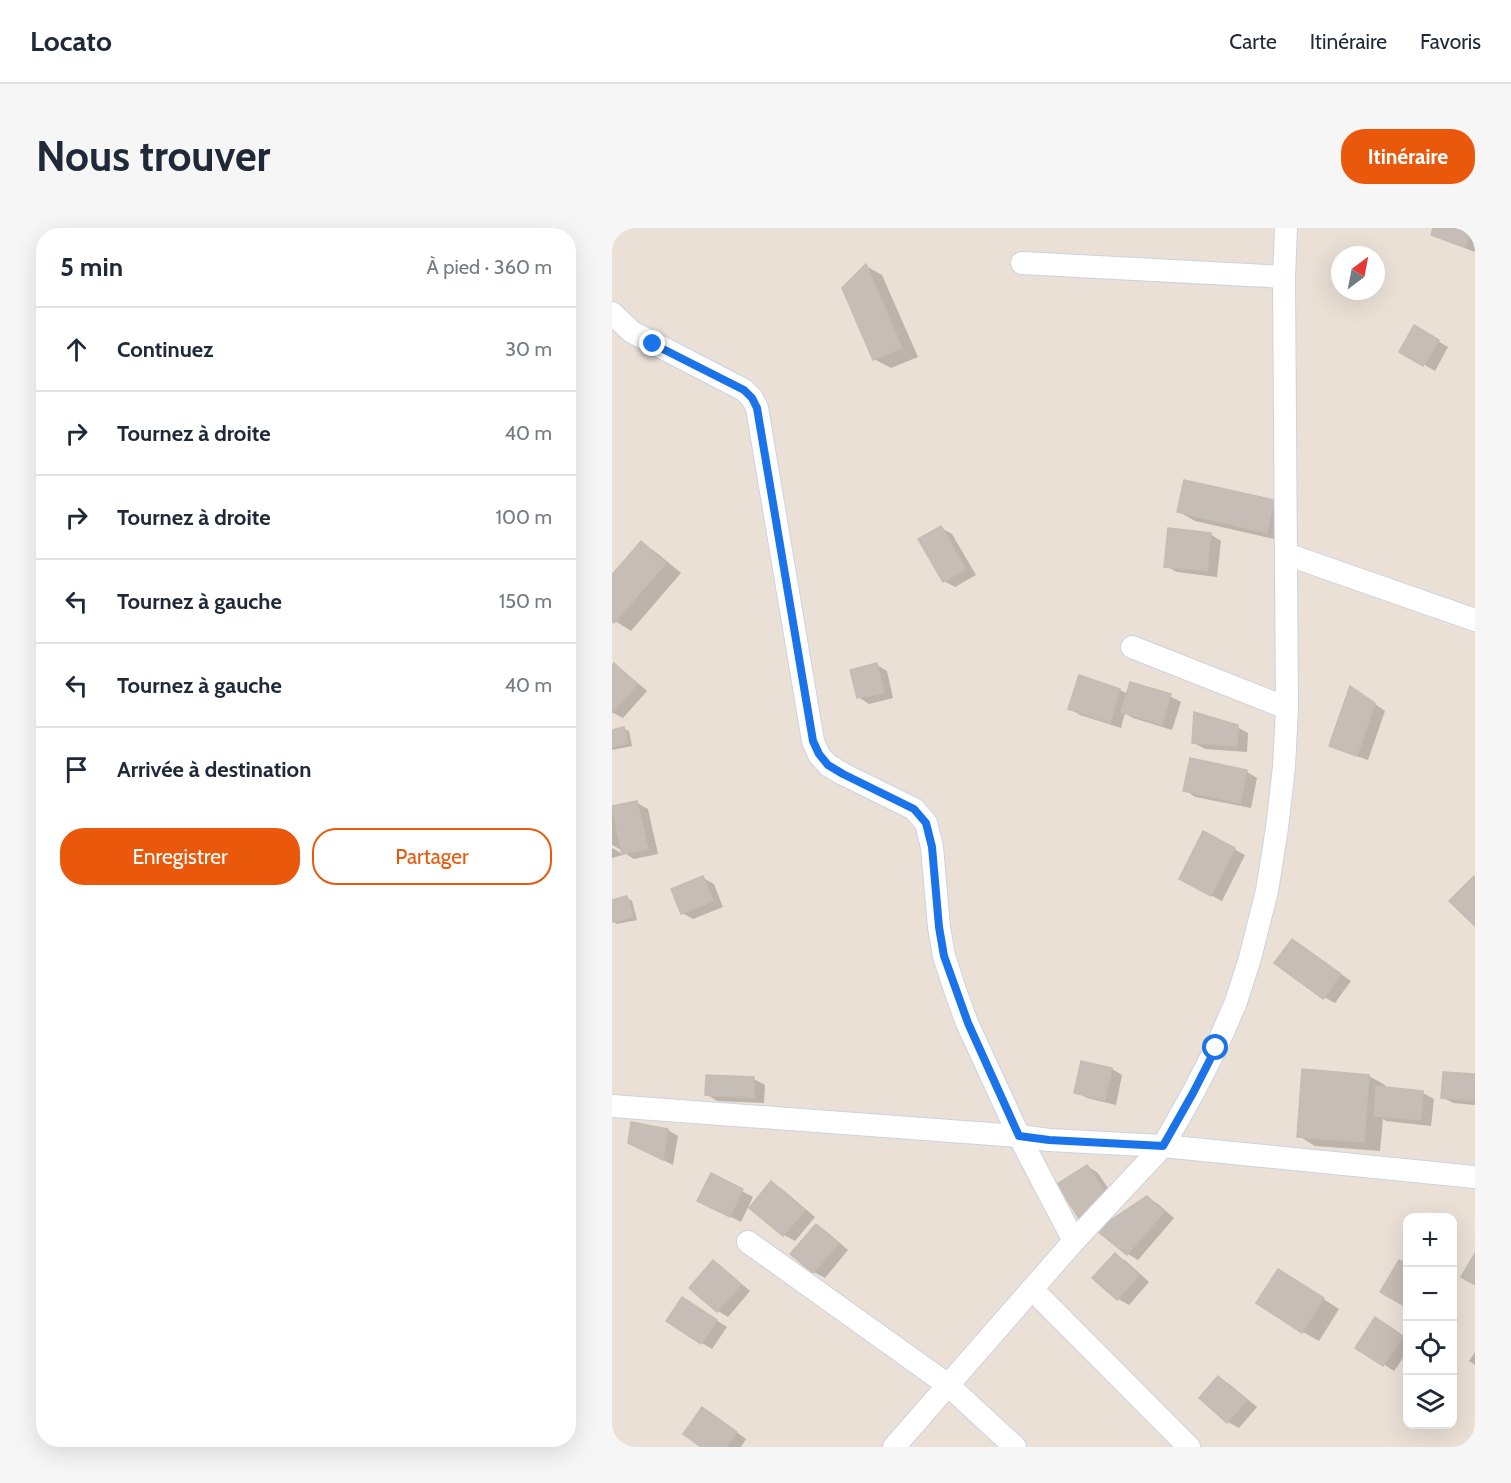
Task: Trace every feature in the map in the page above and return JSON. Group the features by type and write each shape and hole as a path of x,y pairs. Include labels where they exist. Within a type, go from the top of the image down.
{"street":[{"path":"894,1447 1074,1241 1163,1146 1216,1048 1236,1002 1267,891 1284,767 1287,708 1284,278 1286,228"},
{"path":"1022,263 1284,278"},
{"path":"612,313 632,332 744,390 752,398 757,408 813,741 819,754 828,765 914,809 926,823 932,847 944,956 968,1023 1019,1136 1074,1241"},
{"path":"1286,554 1475,620"},
{"path":"1132,647 1287,708"},
{"path":"612,1106 1049,1140 1163,1146 1475,1178"},
{"path":"748,1242 948,1385 1015,1447"},
{"path":"1032,1289 1189,1447"}],"building":[{"path":"1433,228 1472,228 1465,247 1431,235"},
{"path":"866,264 902,348 873,360 842,288"},
{"path":"1414,325 1439,340 1423,366 1399,352"},
{"path":"1184,480 1274,500 1267,533 1177,512"},
{"path":"941,526 966,569 943,582 918,539"},
{"path":"1168,528 1211,533 1207,571 1164,567"},
{"path":"641,541 666,563 614,623 612,621 612,575"},
{"path":"614,663 637,684 612,713 612,666"},
{"path":"877,663 884,693 857,698 850,670"},
{"path":"1079,675 1120,689 1110,723 1068,709"},
{"path":"1130,682 1171,694 1162,725 1121,712"},
{"path":"1350,686 1375,703 1357,756 1329,746"},
{"path":"1194,712 1238,725 1237,746 1192,743"},
{"path":"624,727 628,743 612,747 612,730"},
{"path":"1190,758 1247,770 1240,803 1183,791"},
{"path":"637,801 648,849 622,854 612,806"},
{"path":"1203,831 1235,848 1211,896 1179,879"},
{"path":"703,876 713,901 681,914 671,889"},
{"path":"1475,877 1475,926 1449,901"},
{"path":"627,896 633,917 612,922 612,900"},
{"path":"1292,939 1341,974 1323,999 1274,963"},
{"path":"1081,1061 1112,1068 1105,1100 1074,1093"},
{"path":"1302,1069 1369,1075 1364,1142 1297,1137"},
{"path":"1443,1072 1475,1074 1475,1101 1441,1098"},
{"path":"706,1075 754,1077 754,1098 705,1095"},
{"path":"1376,1086 1423,1091 1421,1120 1374,1116"},
{"path":"631,1122 668,1129 663,1160 628,1143"},
{"path":"1087,1165 1107,1195 1082,1223 1057,1184"},
{"path":"711,1173 743,1189 730,1217 697,1201"},
{"path":"771,1181 805,1210 783,1236 749,1208"},
{"path":"1147,1196 1164,1212 1127,1255 1096,1230"},
{"path":"816,1224 839,1243 813,1273 790,1254"},
{"path":"1115,1253 1139,1275 1117,1300 1092,1278"},
{"path":"1475,1253 1475,1285 1461,1277"},
{"path":"713,1260 741,1284 717,1312 689,1288"},
{"path":"1399,1260 1403,1262 1403,1305 1380,1292"},
{"path":"1278,1269 1324,1298 1302,1333 1256,1303"},
{"path":"682,1297 717,1320 701,1344 666,1321"},
{"path":"1375,1317 1403,1336 1383,1366 1355,1348"},
{"path":"1218,1376 1247,1400 1227,1423 1199,1398"},
{"path":"702,1407 737,1432 726,1447 701,1447 683,1434"}],"route":[{"path":"653,344 744,390 752,398 757,408 813,741 819,754 828,765 914,809 926,823 932,847 944,956 968,1023 1019,1136 1049,1140 1163,1146 1216,1048"}]}
